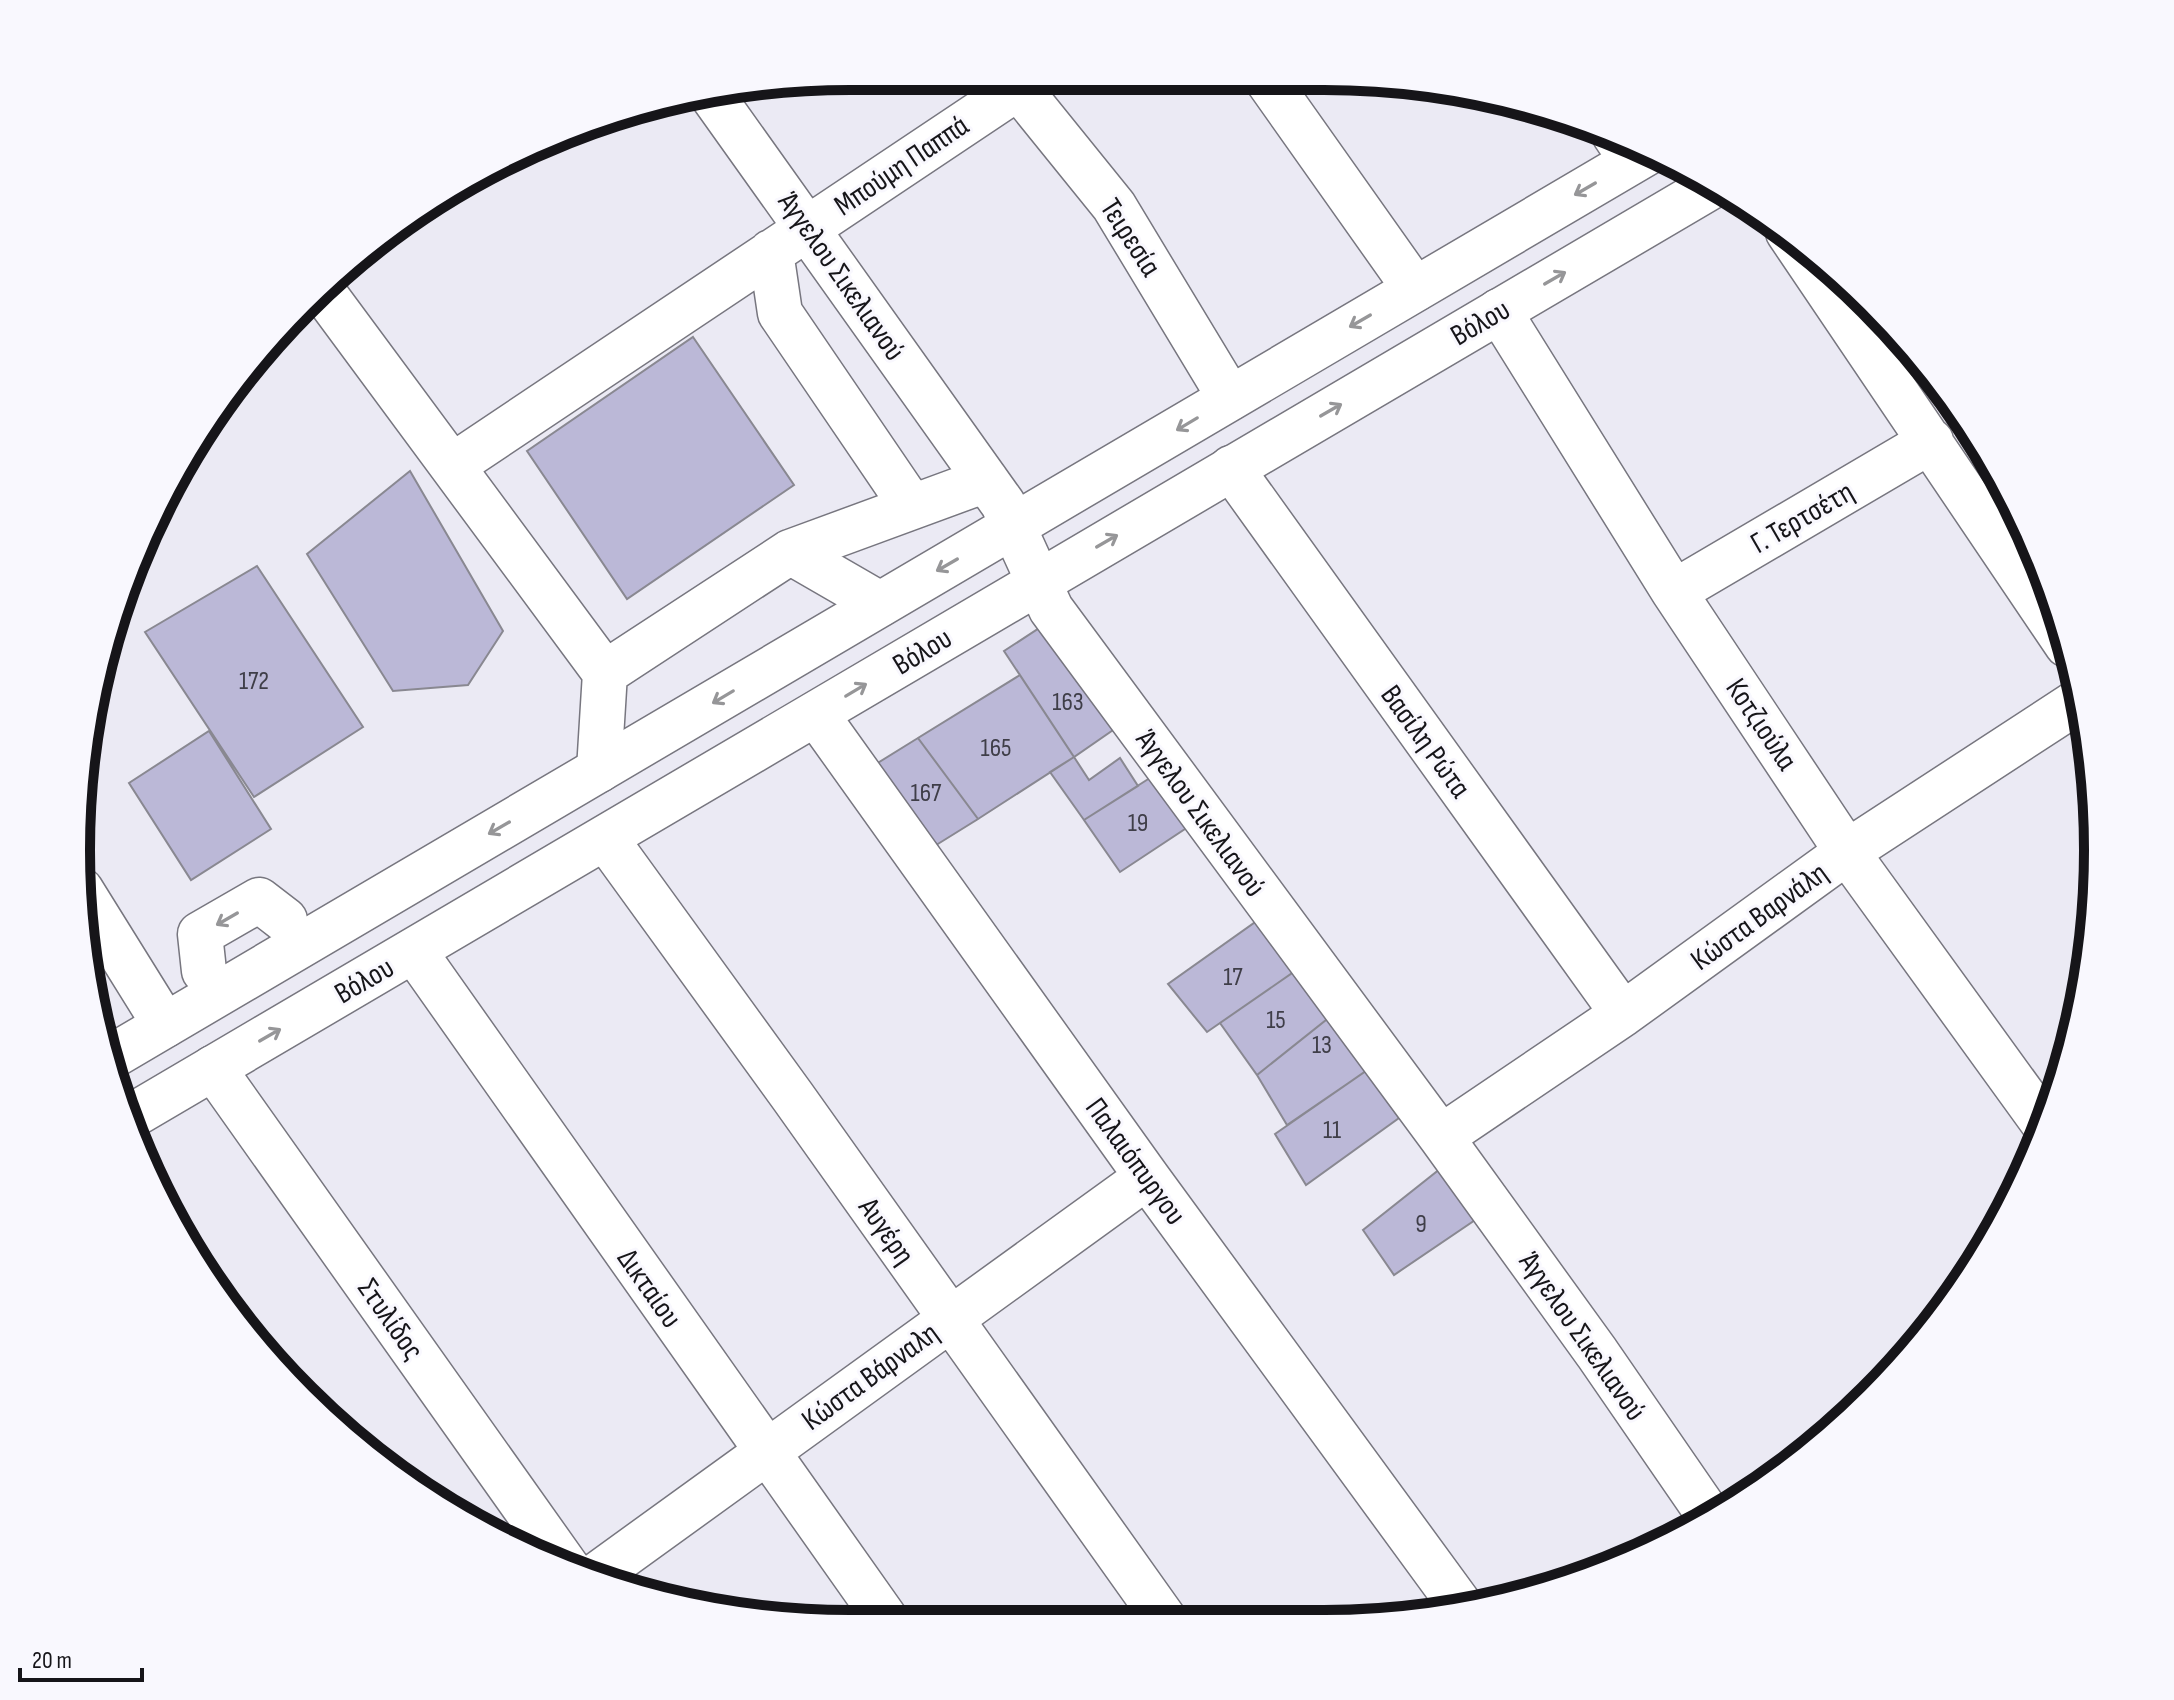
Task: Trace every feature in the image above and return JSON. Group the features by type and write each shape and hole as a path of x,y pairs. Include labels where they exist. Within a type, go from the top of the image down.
{"street":[{"name":"Μπούμη Παππά","path":"452,466 1014,90"},
{"name":"Τειρεσία","path":"1032,90 1114,206 1230,398"},
{"path":"1274,90 1415,289"},
{"name":"Άγγελου Σικελιανού","path":"717,103 986,480 1015,525 1051,609 1441,1137 1597,1353 1704,1508"},
{"name":"Βόλου","path":"118,1053 1415,289 1626,153"},
{"name":"Βόλου","path":"137,1113 1703,191"},
{"path":"771,252 780,313 912,507"},
{"path":"1814,269 2046,614"},
{"path":"328,299 605,673 599,770"},
{"name":"Κοτζιούλα","path":"1499,311 1674,592 1847,852 2036,1114"},
{"name":"Γ. Τερτσέτη","path":"1674,592 1931,441"},
{"name":"Βασίλη Ρώτα","path":"1231,468 1623,1014"},
{"path":"605,673 790,552 986,480"},
{"path":"790,552 880,604"},
{"name":"Κώστα Βαρνάλη","path":"1441,1137 1623,1014 1847,852 2070,707"},
{"name":"Παλαιόπυργου","path":"816,714 1147,1177 1455,1598"},
{"name":"Αυγέρη","path":"606,839 1158,1610"},
{"path":"204,971 200,934 259,900 285,920"},
{"path":"93,909 165,1025"},
{"name":"Δικταίου","path":"414,951 879,1610"},
{"name":"Στυλίδος","path":"213,1068 555,1550"},
{"name":"Κώστα Βάρναλη","path":"604,1569 1147,1177"}],"building":[{"path":"693,337 794,485 627,599 527,451"},
{"path":"410,471 503,631 468,685 393,691 307,554"},
{"path":"257,566 363,727 254,797 145,632"},
{"path":"1047,623 1116,728 1074,757 1004,651"},
{"path":"1020,675 1074,757 978,819 918,738"},
{"path":"209,731 271,829 191,880 129,783"},
{"path":"918,738 978,819 933,847 876,764"},
{"path":"1074,757 1089,780 1120,758 1138,786 1084,820 1050,772"},
{"path":"1153,776 1191,825 1120,872 1084,820"},
{"path":"1261,918 1298,969 1207,1032 1168,984"},
{"path":"1298,969 1331,1016 1257,1075 1220,1023"},
{"path":"1331,1016 1366,1071 1287,1125 1257,1075"},
{"path":"1366,1071 1399,1118 1306,1185 1275,1134"},
{"path":"1445,1165 1481,1216 1394,1275 1363,1230"}]}
